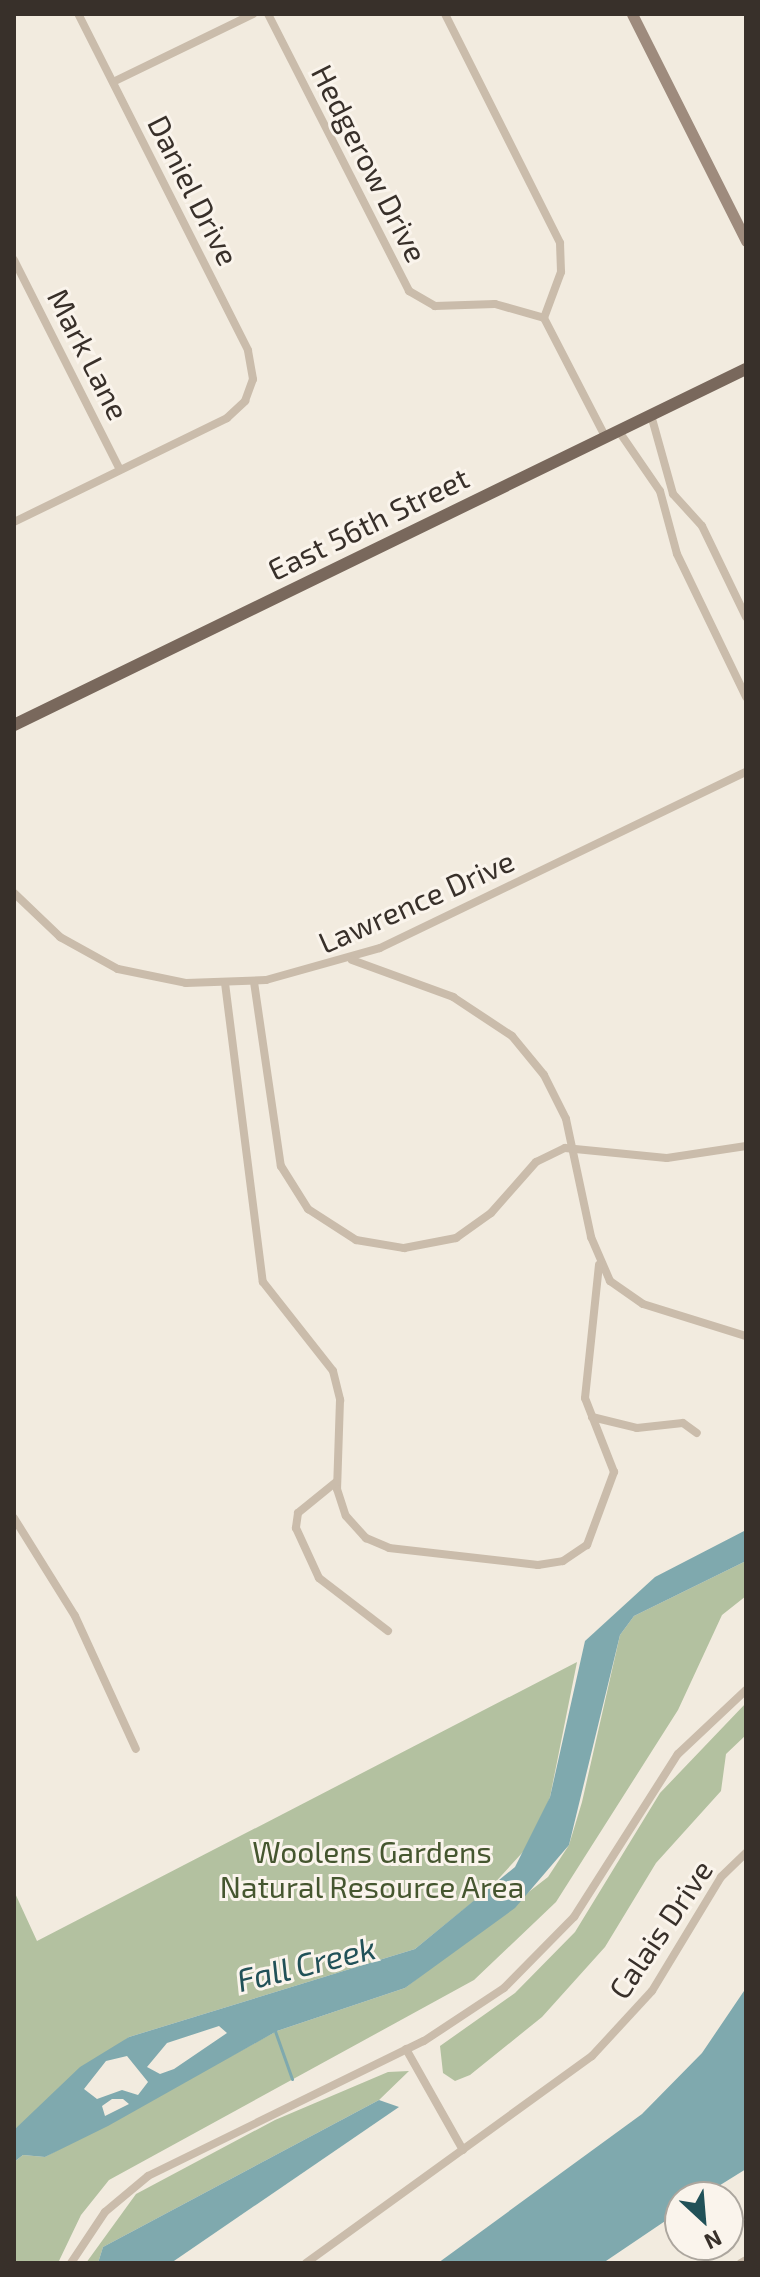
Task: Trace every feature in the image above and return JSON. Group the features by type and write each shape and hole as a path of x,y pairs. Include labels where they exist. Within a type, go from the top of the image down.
{"main road":[{"path":"632,14 746,241"},
{"name":"East 56th Street","path":"14,725 746,369"}],"street":[{"name":"Daniel Drive","path":"78,14 248,350 250,390 227,418 120,470"},
{"path":"113,82 253,14"},
{"name":"Hedgerow Drive","path":"268,14 409,291 435,306 495,304 544,318"},
{"path":"445,14 560,243 561,272 544,318 605,436"},
{"name":"Mark Lane","path":"14,260 120,470"},
{"path":"651,415 671,490 702,526 746,617"},
{"path":"618,430 662,495 674,545 746,697"},
{"path":"649,474 663,468"},
{"path":"14,522 120,470"},
{"path":"662,495 671,490"},
{"name":"Lawrence Drive","path":"14,893 56,935 110,966 158,980 254,982 352,960 746,772"},
{"path":"225,983 263,1279 336,1380 336,1482 351,1523 381,1546 555,1564 592,1538 614,1478 585,1391 599,1265 575,1147 548,1081 506,1031 453,997 352,960"},
{"path":"254,982 278,1158 306,1206 348,1237 404,1248 456,1238 491,1213 536,1162 575,1147 667,1158 746,1146"},
{"path":"599,1265 632,1299 746,1336"},
{"path":"592,1417 637,1428 683,1423 697,1433"},
{"path":"336,1482 298,1513 296,1528 319,1578 388,1631"},
{"path":"14,1518 75,1616 136,1749"},
{"path":"71,2263 105,2212 148,2176 406,2049 484,2003 544,1951 590,1896 678,1754 746,1690"},
{"name":"Calais Drive","path":"306,2263 563,2081 620,2028 669,1968 723,1875 746,1853"},
{"path":"406,2049 463,2150"}],"green space":[{"path":"746,1561 746,1596 722,1615 678,1710 556,1902 474,1980 109,2180 81,2215 58,2263 14,2263 14,2162 23,2155 45,2157 277,2031 405,1988 548,1877 569,1845 582,1802 620,1635 634,1616"},
{"name":"Woolens Gardens Natural Resource Area","path":"577,1662 550,1797 533,1841 490,1888 415,1949 129,2037 14,2130 14,1891 37,1941"},
{"path":"746,1703 746,1735 726,1754 721,1791 656,1863 605,1947 542,2017 470,2075 455,2081 443,2073 440,2046 515,1993 575,1932 660,1793"},
{"path":"409,2071 379,2100 103,2247 98,2263 86,2263 136,2194 275,2120 388,2072"}],"water":[{"name":"Fall Creek","path":"746,1530 746,1561 634,1616 620,1635 569,1845 515,1908 405,1988 277,2031 108,2126 45,2157 23,2155 14,2162 14,2130 80,2067 129,2037 415,1949 515,1867 550,1797 585,1641 655,1577","holes":["219,2026 227,2033 174,2069 160,2074 147,2067 167,2043","127,2056 148,2082 138,2095 122,2090 97,2099 84,2089 106,2061","112,2099 123,2099 129,2104 105,2116 102,2106"]},
{"path":"746,1988 746,2169 727,2181 664,2181 664,2222 603,2263 438,2263 642,2114 702,2053"},
{"path":"379,2100 399,2107 171,2263 98,2263 103,2247"}],"waterway":[{"path":"275,2031 292,2079"}]}
